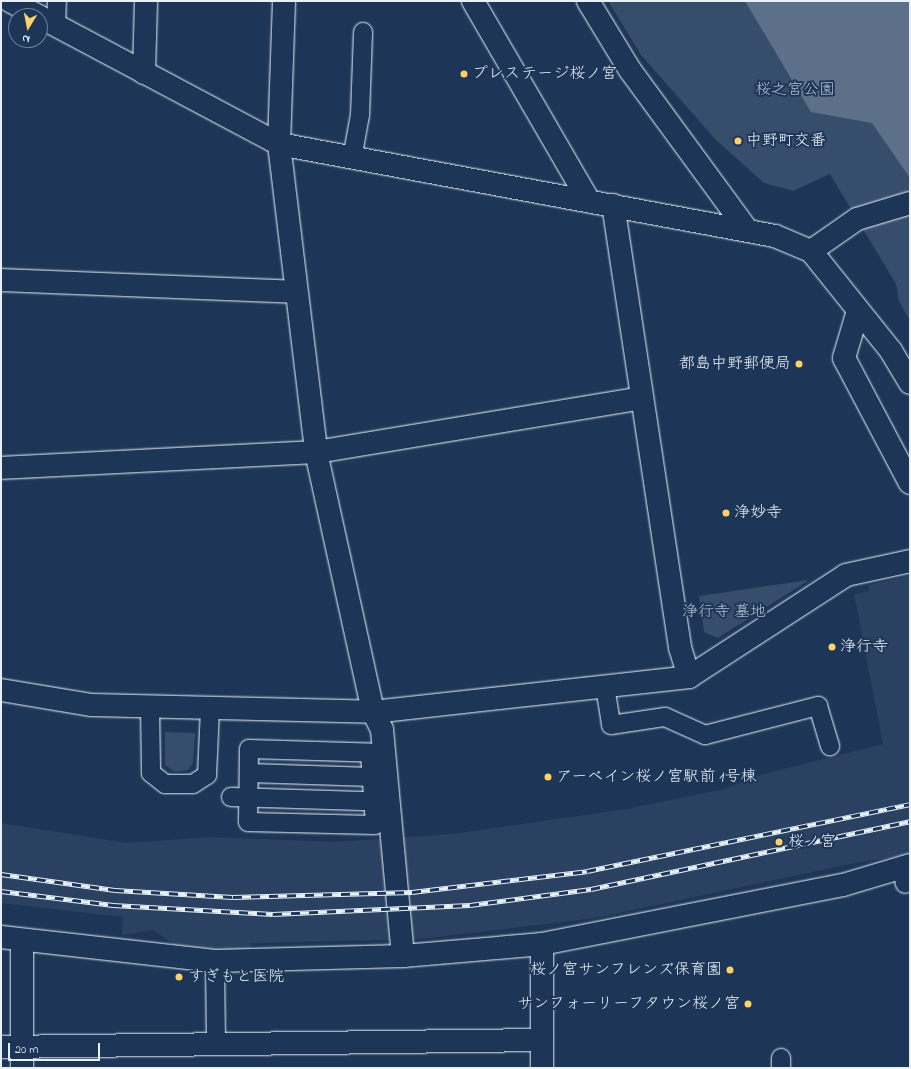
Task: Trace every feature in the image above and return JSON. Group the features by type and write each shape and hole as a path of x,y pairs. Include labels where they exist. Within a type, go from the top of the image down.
{"street":[{"path":"10,1 23,8"},
{"path":"144,73 146,1"},
{"path":"284,1 279,144 296,292 316,452 373,712 382,730 377,753 381,802 403,956"},
{"path":"473,1 589,201"},
{"path":"588,1 630,70 747,230"},
{"path":"48,22 279,144 352,159 747,230 775,236 811,251 891,350 910,383"},
{"path":"811,251 857,219 910,203"},
{"path":"613,206 680,647 689,677"},
{"path":"1,280 296,292"},
{"path":"858,311 844,358 910,483"},
{"path":"1,468 316,452 642,398"},
{"path":"1,690 92,705 373,712 689,677 846,575 910,561"},
{"path":"1,937 215,961 403,956 542,944 906,872"},
{"path":"22,940 11,1047 22,1068"},
{"path":"542,944 542,1068"},
{"path":"11,1047 216,1046 542,1040"}],"lane":[{"path":"48,15 57,1"},
{"path":"352,159 360,115 363,32"},
{"path":"605,686 611,725 665,717 705,736 818,706 830,746"},
{"path":"150,706 151,773 165,784 193,784 207,775 210,708"},
{"path":"250,749 377,753 372,777 381,802 375,826 248,822 240,797 249,773 250,749"},
{"path":"249,773 372,777"},
{"path":"290,799 291,774"},
{"path":"240,797 381,802"},
{"path":"215,961 216,1046"}],"shaded area":[{"path":"745,1 910,1 910,178 872,123 811,112"},
{"path":"910,575 910,855 860,862 596,918 421,939 251,943 252,954 179,948 153,930 122,935 123,917 1,903 1,823 127,843 211,837 333,842 453,834 627,809 724,789 760,775 883,744 854,594 869,591 869,585"}],"green space":[{"name":"桜之宮公園","path":"608,1 910,1 910,321 899,301 896,284 830,174 793,191 764,183 716,140 641,55"},
{"name":"浄行寺 墓地","path":"809,580 718,638 704,632 699,596"},
{"path":"165,732 195,733 193,763 188,770 175,772 165,765"}],"railway":[{"path":"1,874 115,890 233,897 412,892 587,871 910,804"},
{"path":"1,891 113,905 273,914 470,905 591,889 910,821"}],"place":[{"name":"プレステージ桜ノ宮","path":"464,74"},
{"name":"中野町交番","path":"738,141"},
{"name":"都島中野郵便局","path":"799,364"},
{"name":"浄妙寺","path":"726,513"},
{"name":"浄行寺","path":"832,647"},
{"name":"アーベイン桜ノ宮駅前 1号棟","path":"548,777"},
{"name":"桜ノ宮","path":"779,842"},
{"name":"桜ノ宮サンフレンズ保育園","path":"730,970"},
{"name":"すぎもと医院","path":"179,977"},
{"name":"サンフォーリーフタウン桜ノ宮","path":"748,1004"}]}
